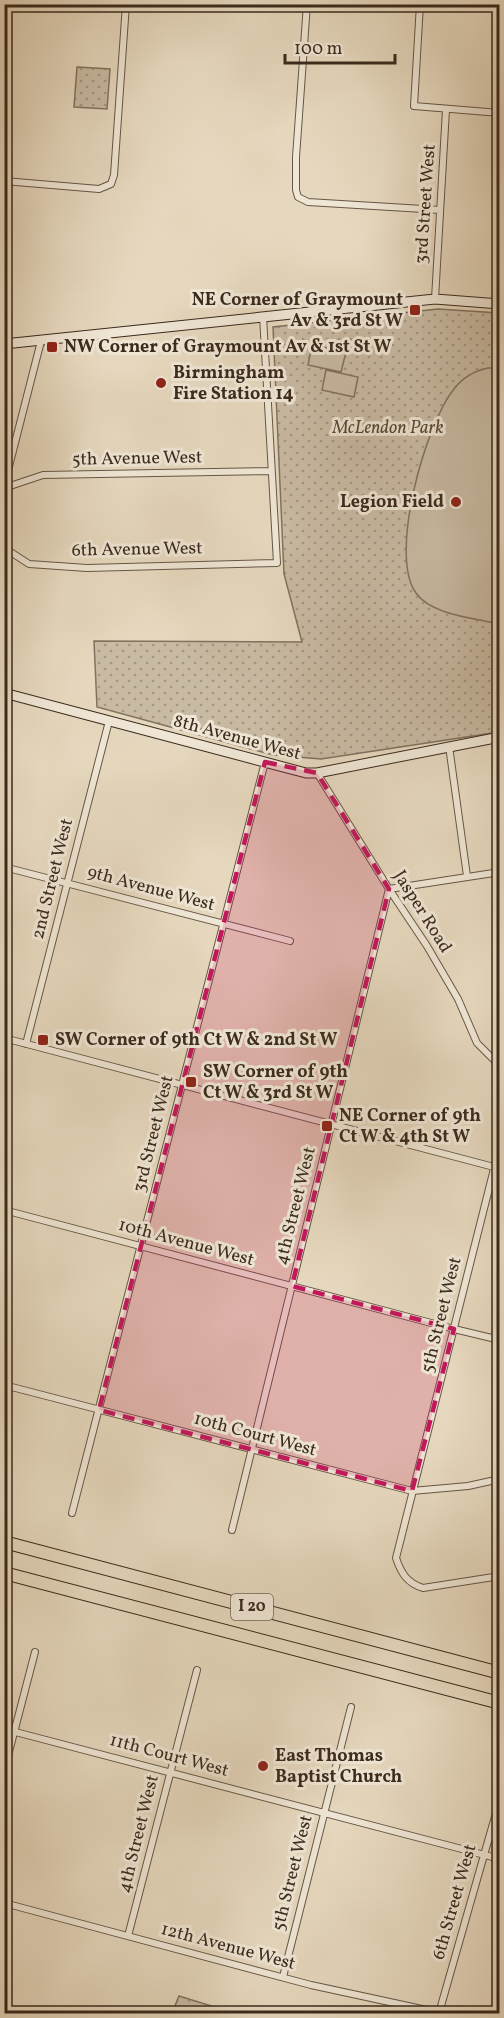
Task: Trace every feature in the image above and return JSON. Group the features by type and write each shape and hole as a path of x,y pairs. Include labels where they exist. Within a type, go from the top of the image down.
{"highway":[{"name":"I 20","path":"4,1542 500,1673"},
{"name":"I 20","path":"4,1573 467,1694 500,1705"}],"main road":[{"path":"4,344 435,299 500,304"},
{"name":"8th Avenue West","path":"4,693 306,773 317,773 500,737"}],"street":[{"path":"4,181 99,189 111,184 116,151 126,4"},
{"path":"307,4 296,164 298,197 308,202 440,210"},
{"path":"420,4 414,106 500,113"},
{"name":"3rd Street West","path":"435,299 446,110"},
{"path":"263,316 272,471"},
{"path":"4,487 41,341"},
{"name":"5th Avenue West","path":"4,487 43,475 272,471"},
{"name":"6th Avenue West","path":"4,545 29,564 87,567 277,563 272,471"},
{"name":"2nd Street West","path":"26,1044 108,721"},
{"path":"449,746 467,876"},
{"name":"3rd Street West","path":"72,1513 265,762"},
{"name":"Jasper Road","path":"317,773 427,946 477,1043 500,1066"},
{"name":"9th Avenue West","path":"4,867 290,941"},
{"path":"389,889 500,872"},
{"name":"4th Street West","path":"232,1530 389,889"},
{"path":"4,1038 494,1167"},
{"name":"5th Street West","path":"500,1145 396,1558 402,1575 423,1588 500,1576"},
{"name":"10th Avenue West","path":"4,1210 500,1340"},
{"name":"10th Court West","path":"4,1385 412,1491 468,1486 500,1479"},
{"path":"4,1771 35,1652"},
{"name":"4th Street West","path":"128,1936 196,1670"},
{"name":"5th Street West","path":"283,1977 351,1707"},
{"name":"11th Court West","path":"4,1729 500,1859"},
{"name":"6th Street West","path":"442,2013 500,1799"},
{"name":"12th Avenue West","path":"4,1903 283,1977 442,2013"}],"highlighted area":[{"path":"265,762 317,773 389,889 292,1286 454,1329 412,1491 99,1410"}],"green space":[{"path":"77,67 110,69 107,109 74,107"},
{"name":"McLendon Park","path":"438,309 499,313 499,732 321,759 273,755 97,707 94,641 302,642 284,574 273,327"},
{"path":"312,345 346,352 341,372 308,365"},
{"name":"Legion Field","path":"488,368 500,368 499,624 443,611 423,600 416,593 408,575 406,550 408,521 414,490 432,430 443,406 457,385 469,375"},
{"path":"326,370 358,377 354,397 322,390"},
{"path":"179,1996 234,2013 172,2013"}],"place":[{"name":"NE Corner of Graymount Av & 3rd St W","path":"415,310"},
{"name":"NW Corner of Graymount Av & 1st St W","path":"52,347"},
{"name":"Birmingham Fire Station 14","path":"161,383"},
{"name":"Legion Field","path":"456,502"},
{"name":"SW Corner of 9th Ct W & 2nd St W","path":"43,1040"},
{"name":"SW Corner of 9th Ct W & 3rd St W","path":"191,1082"},
{"name":"NE Corner of 9th Ct W & 4th St W","path":"327,1126"},
{"name":"East Thomas Baptist Church","path":"263,1766"}]}
